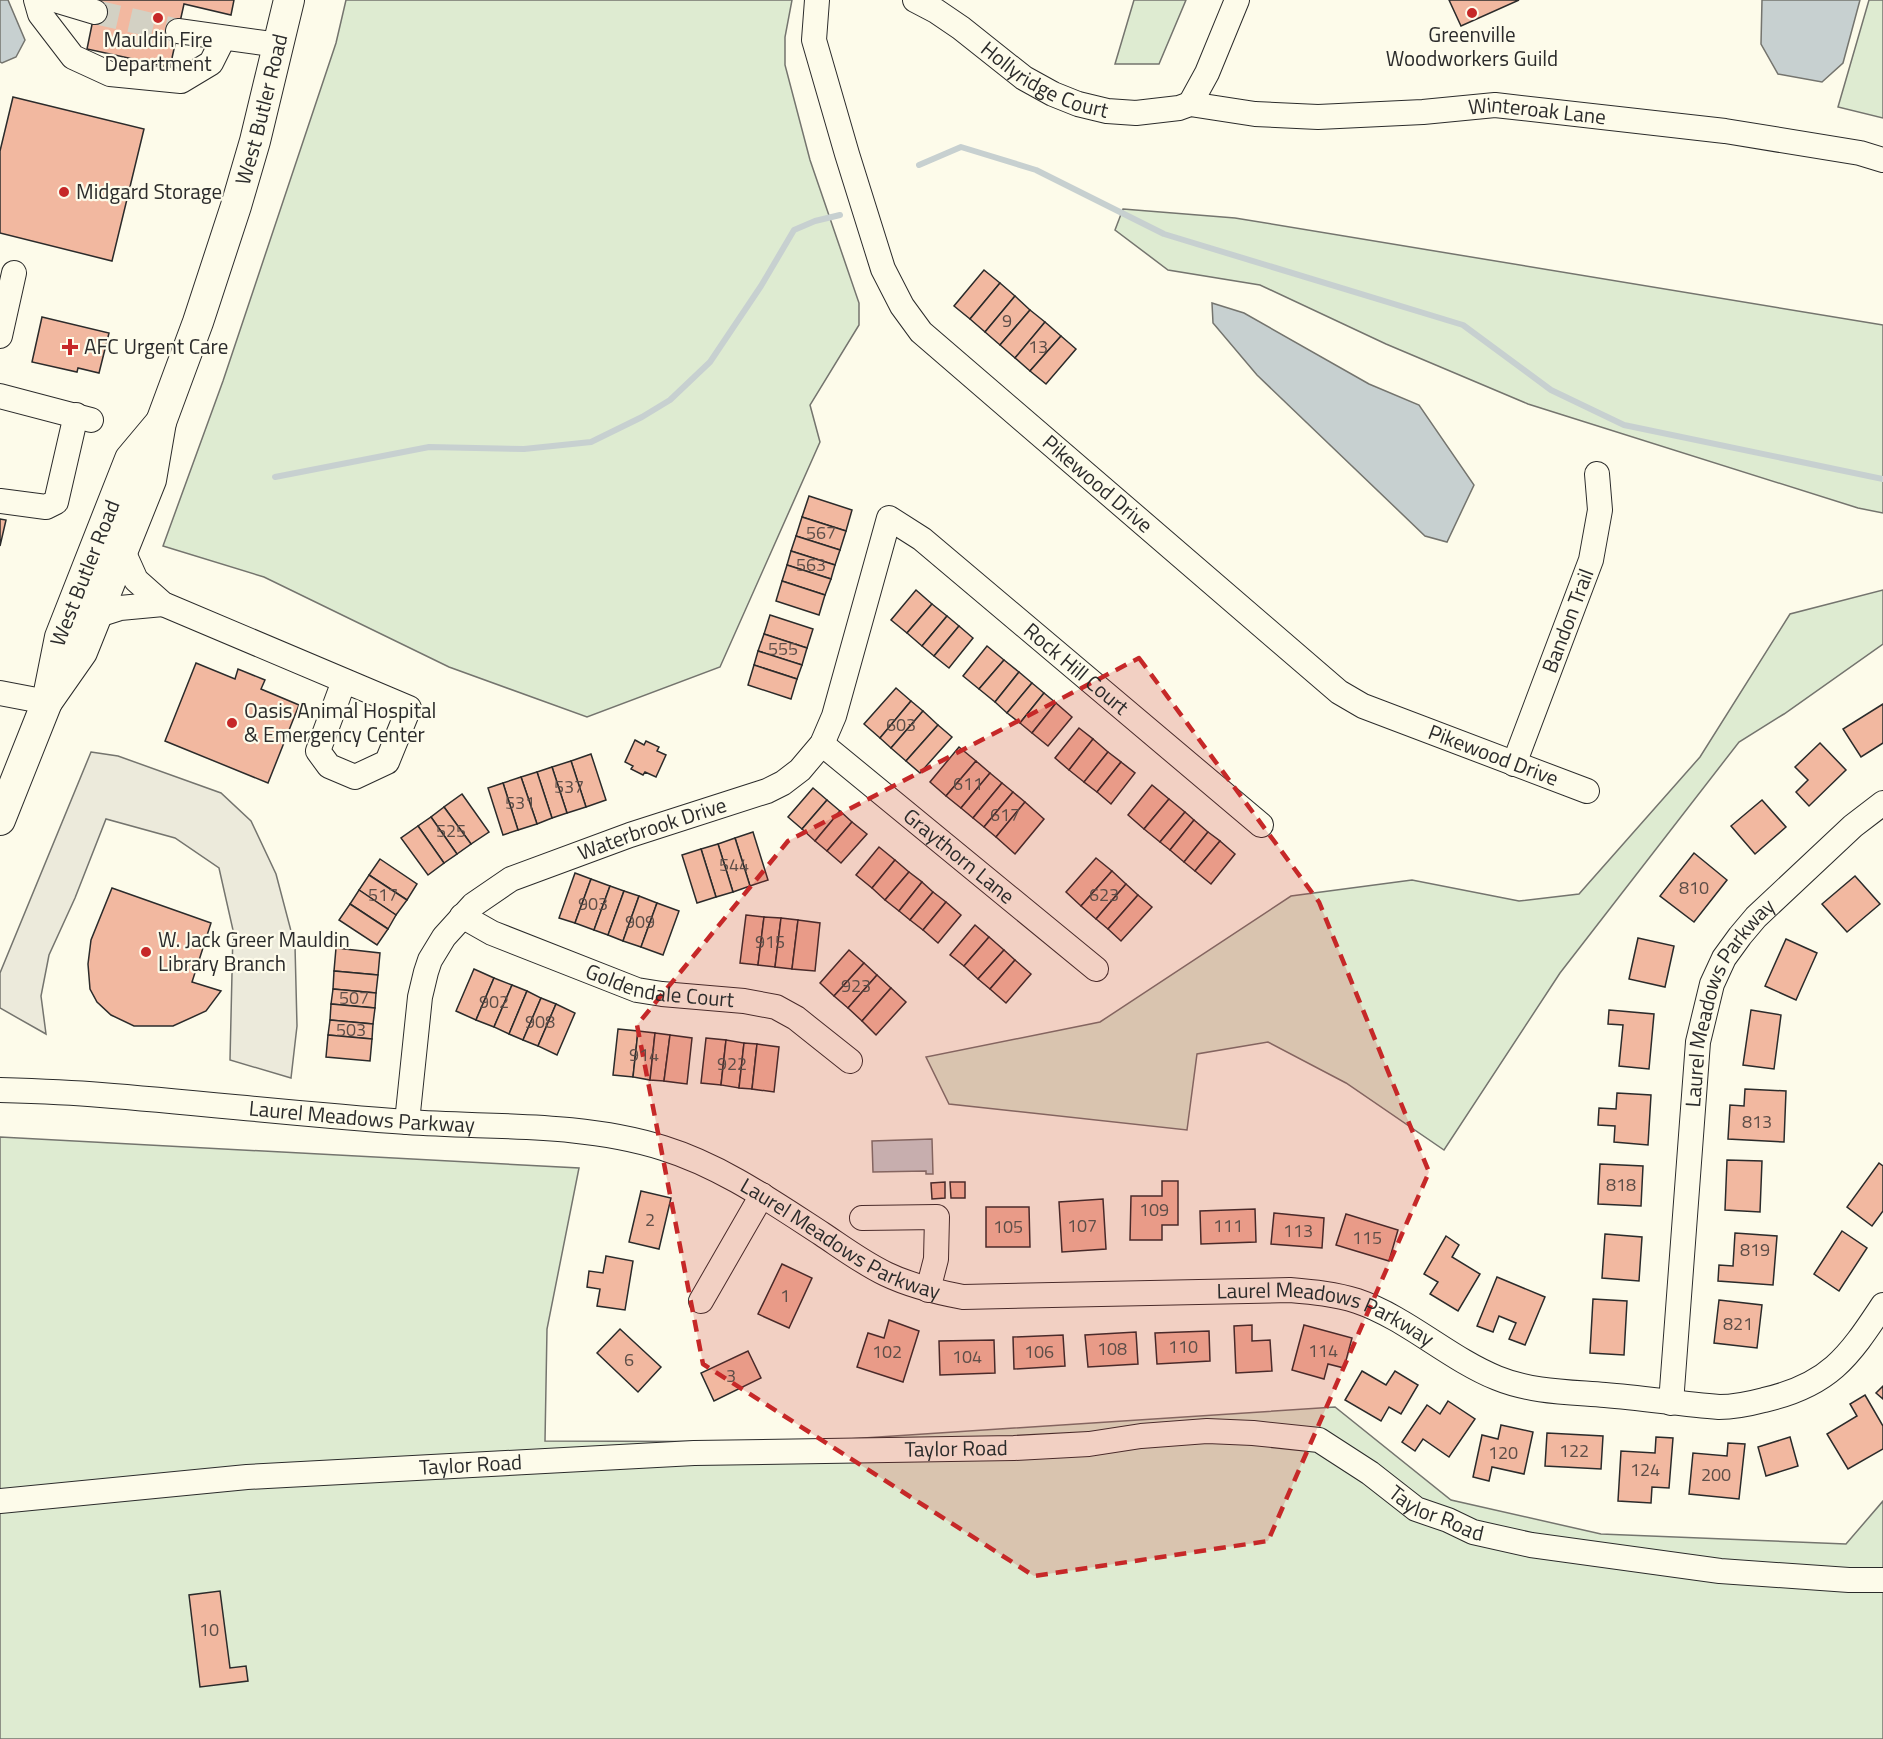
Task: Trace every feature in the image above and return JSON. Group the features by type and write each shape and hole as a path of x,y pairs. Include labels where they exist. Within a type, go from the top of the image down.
{"main road":[{"name":"West Butler Road","path":"47,702 82,652 152,480 161,422 198,322 233,215 289,0"},
{"name":"West Butler Road","path":"0,820 47,702 60,637 130,459 161,422"}],"street":[{"path":"36,0 40,14 73,57 110,74 181,81 212,63 223,39"},
{"path":"55,0 95,12"},
{"name":"Pikewood Drive","path":"817,0 814,40 883,269 902,306 921,332 1340,692 1363,706 1587,791"},
{"name":"Hollyridge Court","path":"915,0 943,5 1024,78 1053,94 1078,104 1107,111 1136,113 1179,108 1190,104"},
{"path":"1190,104 1207,73 1237,0"},
{"path":"178,31 279,45"},
{"name":"Winteroak Lane","path":"1190,104 1255,114 1318,117 1423,112 1495,105 1725,131 1860,153 1883,160"},
{"path":"0,336 14,273"},
{"path":"0,396 83,417 56,502 46,507 0,501"},
{"name":"Bandon Trail","path":"1514,764 1591,560 1599,510 1598,474"},
{"name":"Waterbrook Drive","path":"407,1122 420,997 426,972 430,960 444,937 474,904 511,879 630,835 775,787 800,770 822,744 834,716 889,518"},
{"name":"Rock Hill Court","path":"889,518 922,539 1261,825"},
{"path":"123,551 136,580 163,604 344,681"},
{"path":"98,615 120,608 163,604"},
{"path":"0,693 47,702"},
{"name":"Graythorn Lane","path":"822,744 1096,969"},
{"name":"Laurel Meadows Parkway","path":"1671,1402 1698,1042 1712,984 1724,958 1756,917 1853,826 1883,803"},
{"name":"Goldendale Court","path":"462,916 492,933 637,990 744,1001 776,1007 796,1018 850,1061"},
{"name":"Laurel Meadows Parkway","path":"0,1089 98,1095 407,1122 546,1129 636,1141 689,1157 716,1169 762,1195 866,1263 928,1290 963,1297 1290,1290 1328,1293 1359,1302 1395,1320 1469,1364 1497,1378 1525,1387 1734,1407 1786,1395 1811,1384 1834,1369 1853,1350 1883,1305"},
{"path":"700,1301 762,1195"},
{"path":"862,1218 937,1217 936,1259 928,1290"},
{"name":"Taylor Road","path":"0,1502 247,1478 570,1459 694,1453 1014,1448 1089,1444 1141,1436 1207,1431 1241,1432 1319,1440 1370,1473 1416,1509 1473,1532 1531,1545 1708,1570 1849,1580 1883,1580"}],"highlighted area":[{"path":"1139,658 1319,902 1429,1172 1268,1541 1034,1576 703,1364 637,1025 788,841"}],"green space":[{"path":"346,0 792,0 785,37 785,65 810,160 859,303 859,325 810,405 820,442 720,667 587,717 449,667 264,577 163,546 223,381 336,43"},
{"path":"1134,0 1186,0 1159,64 1115,64"},
{"path":"1869,0 1883,0 1883,118 1838,107"},
{"path":"1123,209 1235,218 1883,325 1883,513 1858,508 1528,404 1386,344 1260,285 1168,270 1115,230"},
{"path":"1883,590 1883,644 1784,714 1739,742 1560,973 1444,1150 1346,1083 1268,1042 1197,1054 1187,1130 949,1104 926,1057 1100,1022 1291,896 1412,880 1519,901 1579,894 1700,757 1790,614"},
{"path":"0,1137 579,1168 547,1329 545,1441 803,1442 1335,1407 1451,1500 1601,1534 1846,1544 1883,1501 1883,1739 0,1739"}],"shaded area":[{"path":"0,0 8,0 25,40 16,57 2,63 0,62"},
{"path":"1762,0 1860,0 1843,63 1822,82 1778,74 1761,44"},
{"path":"1212,303 1244,313 1369,384 1419,405 1474,485 1447,542 1425,536 1257,375 1213,323"},
{"path":"91,752 118,756 221,793 251,821 276,874 295,946 297,1026 291,1078 230,1060 233,930 219,868 175,838 106,819 75,898 49,955 41,996 46,1034 0,1008 0,973"},
{"path":"932,1139 933,1174 926,1174 926,1171 873,1172 872,1141"}],"building":[{"path":"97,0 234,0 231,15 184,4 170,67 87,49"},
{"name":"Greenville Woodworkers Guild","path":"1449,0 1519,0 1461,26"},
{"name":"Midgard Storage","path":"13,97 144,129 112,261 0,233 0,151"},
{"path":"984,270 1000,283 970,319 954,306"},
{"path":"1000,283 1015,296 985,332 970,319"},
{"path":"1015,296 1030,310 1000,345 985,332"},
{"path":"1030,310 1045,322 1015,358 1000,345"},
{"name":"AFC Urgent Care","path":"42,317 109,333 99,373 78,368 77,372 32,362"},
{"path":"1045,322 1061,336 1030,371 1015,358"},
{"path":"1061,336 1076,349 1046,384 1030,371"},
{"path":"809,496 852,510 846,531 802,517"},
{"path":"802,517 846,531 840,550 796,536"},
{"path":"0,519 6,520 0,546"},
{"path":"796,536 840,550 835,565 791,551"},
{"path":"791,551 835,565 831,579 787,565"},
{"path":"787,565 831,579 825,595 782,581"},
{"path":"782,581 825,595 819,615 776,601"},
{"path":"916,590 932,604 907,633 891,620"},
{"path":"932,604 947,616 922,646 907,633"},
{"path":"770,615 813,629 807,648 764,634"},
{"path":"947,616 959,626 934,656 922,646"},
{"path":"959,626 973,638 949,668 934,656"},
{"path":"764,634 807,648 802,665 758,651"},
{"path":"987,646 1004,660 979,689 963,676"},
{"path":"758,651 802,665 797,679 754,665"},
{"path":"1004,660 1019,672 995,702 979,689"},
{"name":"Oasis Animal Hospital & Emergency Center","path":"196,663 235,679 238,669 265,680 261,689 299,705 268,783 165,741"},
{"path":"754,665 797,679 791,699 748,685"},
{"path":"1019,672 1032,683 1007,713 995,702"},
{"path":"1032,683 1044,693 1020,723 1007,713"},
{"path":"896,688 911,701 880,738 864,724"},
{"path":"1044,693 1056,703 1032,733 1020,723"},
{"path":"911,701 923,711 891,748 880,738"},
{"path":"1056,703 1072,717 1048,746 1032,733"},
{"path":"1883,704 1883,743 1861,757 1843,729"},
{"path":"923,711 938,725 906,761 891,748"},
{"path":"938,725 952,737 920,773 906,761"},
{"path":"1079,728 1093,739 1069,770 1055,758"},
{"path":"1093,739 1108,752 1084,782 1069,770"},
{"path":"635,740 644,745 646,741 659,747 657,751 666,755 656,777 645,772 643,775 631,769 633,766 625,762"},
{"path":"1820,743 1846,770 1809,806 1796,792 1808,780 1795,767"},
{"path":"959,747 976,761 946,796 930,782"},
{"path":"1108,752 1121,762 1097,792 1084,782"},
{"path":"591,754 606,800 586,807 571,761"},
{"path":"571,761 586,807 567,813 552,767"},
{"path":"976,761 990,773 961,808 946,796"},
{"path":"1121,762 1135,773 1111,804 1097,792"},
{"path":"552,767 567,813 552,818 537,772"},
{"path":"537,772 552,818 537,824 521,777"},
{"path":"990,773 1002,783 973,818 961,808"},
{"path":"521,777 537,824 518,830 503,783"},
{"path":"503,783 518,830 503,835 488,788"},
{"path":"1002,783 1013,792 984,827 973,818"},
{"path":"1152,785 1169,799 1144,829 1128,815"},
{"path":"813,788 827,800 802,829 788,817"},
{"path":"1013,792 1025,802 996,837 984,827"},
{"path":"462,794 489,832 471,844 444,807"},
{"path":"1169,799 1185,812 1160,842 1144,829"},
{"path":"827,800 840,811 815,841 802,829"},
{"path":"1762,800 1786,827 1755,854 1731,826"},
{"path":"1025,802 1044,819 1015,854 996,837"},
{"path":"444,807 471,844 457,854 431,817"},
{"path":"840,811 852,822 827,851 815,841"},
{"path":"1185,812 1194,820 1170,850 1160,842"},
{"path":"431,817 457,854 444,863 418,826"},
{"path":"1194,820 1208,832 1184,862 1170,850"},
{"path":"852,822 867,834 841,863 827,851"},
{"path":"418,826 444,863 428,875 401,838"},
{"path":"753,832 768,880 750,886 735,838"},
{"path":"1208,832 1220,841 1195,871 1184,862"},
{"path":"735,838 750,886 733,892 718,844"},
{"path":"1220,841 1235,854 1211,884 1195,871"},
{"path":"718,844 733,892 716,897 701,849"},
{"path":"879,847 895,860 872,888 856,875"},
{"path":"701,849 716,897 697,903 682,855"},
{"path":"1694,853 1727,880 1694,922 1660,896"},
{"path":"1096,858 1112,871 1081,906 1066,892"},
{"path":"380,859 417,884 407,900 369,875"},
{"path":"895,860 909,872 885,900 872,888"},
{"path":"1112,871 1126,884 1096,919 1081,906"},
{"path":"909,872 922,882 899,911 885,900"},
{"path":"575,873 591,879 575,923 559,918"},
{"path":"369,875 407,900 396,915 359,890"},
{"path":"1855,876 1880,904 1847,932 1822,904"},
{"path":"591,879 610,886 594,930 575,923"},
{"path":"922,882 933,892 910,920 899,911"},
{"path":"1126,884 1138,895 1108,929 1096,919"},
{"path":"610,886 624,891 608,935 594,930"},
{"name":"W. Jack Greer Mauldin Library Branch","path":"112,888 211,923 192,982 221,991 206,1011 173,1026 134,1026 111,1015 97,1002 90,989 88,964 91,940"},
{"path":"359,890 396,915 388,929 350,904"},
{"path":"624,891 639,896 623,941 608,935"},
{"path":"933,892 946,902 923,930 910,920"},
{"path":"1138,895 1152,907 1121,941 1108,929"},
{"path":"639,896 657,903 641,947 623,941"},
{"path":"946,902 961,915 938,943 923,930"},
{"path":"657,903 679,911 663,955 641,947"},
{"path":"350,904 388,929 377,945 339,920"},
{"path":"746,915 764,917 758,965 740,963"},
{"path":"764,917 781,918 775,967 758,965"},
{"path":"781,918 798,920 792,969 775,967"},
{"path":"798,920 820,923 815,971 792,969"},
{"path":"975,925 989,937 964,966 950,955"},
{"path":"989,937 1004,950 978,979 964,966"},
{"path":"1638,938 1674,946 1665,987 1629,979"},
{"path":"1786,939 1817,953 1796,1000 1765,986"},
{"path":"336,948 380,953 378,975 334,971"},
{"path":"849,950 864,963 834,996 820,983"},
{"path":"1004,950 1015,960 990,989 978,979"},
{"path":"1015,960 1031,974 1006,1003 990,989"},
{"path":"864,963 877,975 848,1008 834,996"},
{"path":"474,969 494,978 476,1020 456,1011"},
{"path":"334,971 378,975 376,993 333,989"},
{"path":"877,975 891,988 862,1021 848,1008"},
{"path":"494,978 512,985 494,1027 476,1020"},
{"path":"512,985 527,991 509,1034 494,1027"},
{"path":"891,988 906,1002 876,1035 862,1021"},
{"path":"333,989 376,993 375,1008 331,1004"},
{"path":"527,991 541,998 523,1040 509,1034"},
{"path":"541,998 556,1004 538,1046 523,1040"},
{"path":"331,1004 375,1008 373,1024 330,1020"},
{"path":"556,1004 575,1013 557,1055 538,1046"},
{"path":"1609,1010 1654,1014 1649,1069 1619,1066 1623,1025 1608,1024"},
{"path":"1751,1010 1781,1015 1774,1069 1743,1065"},
{"path":"330,1020 373,1024 372,1039 328,1035"},
{"path":"618,1029 638,1031 633,1077 613,1075"},
{"path":"638,1031 655,1033 650,1080 633,1077"},
{"path":"655,1033 670,1035 664,1081 650,1080"},
{"path":"328,1035 372,1039 370,1061 326,1057"},
{"path":"670,1035 692,1038 687,1084 664,1081"},
{"path":"706,1038 726,1040 721,1085 701,1083"},
{"path":"726,1040 744,1043 739,1088 721,1085"},
{"path":"744,1043 757,1044 752,1089 739,1088"},
{"path":"757,1044 779,1047 774,1092 752,1089"},
{"path":"1745,1089 1786,1091 1784,1142 1728,1139 1730,1105 1744,1106"},
{"path":"1617,1093 1651,1095 1648,1145 1614,1142 1615,1126 1598,1125 1599,1108 1616,1109"},
{"path":"1727,1160 1762,1161 1760,1212 1725,1210"},
{"path":"1879,1163 1883,1166 1883,1211 1872,1226 1847,1207"},
{"path":"1600,1164 1643,1166 1641,1206 1598,1204"},
{"path":"1162,1181 1178,1181 1178,1225 1162,1225 1162,1240 1130,1240 1131,1196 1162,1196"},
{"path":"945,1182 945,1198 932,1199 931,1183"},
{"path":"950,1182 965,1182 965,1198 951,1198"},
{"path":"641,1191 671,1198 659,1249 629,1242"},
{"path":"1103,1199 1106,1249 1062,1252 1059,1202"},
{"path":"986,1207 1029,1207 1030,1247 986,1247"},
{"path":"1255,1209 1256,1242 1201,1244 1200,1211"},
{"path":"1274,1213 1324,1218 1322,1248 1271,1244"},
{"path":"1346,1214 1398,1230 1389,1261 1336,1245"},
{"path":"1842,1231 1867,1248 1839,1291 1814,1274"},
{"path":"1735,1233 1777,1236 1773,1285 1718,1281 1719,1265 1733,1266"},
{"path":"1605,1234 1642,1237 1639,1281 1602,1278"},
{"path":"1446,1236 1459,1245 1452,1257 1480,1274 1458,1311 1430,1294 1438,1282 1424,1274"},
{"path":"606,1256 633,1261 625,1310 597,1306 600,1289 587,1287 589,1271 603,1273"},
{"path":"782,1264 812,1278 789,1328 758,1314"},
{"path":"1497,1277 1545,1297 1525,1345 1509,1339 1516,1323 1499,1316 1493,1332 1477,1326"},
{"path":"1593,1299 1627,1301 1624,1355 1590,1353"},
{"path":"1719,1300 1762,1305 1757,1348 1714,1343"},
{"path":"889,1320 919,1331 903,1382 857,1367 868,1333 884,1338"},
{"path":"1252,1325 1252,1341 1270,1340 1272,1371 1236,1373 1234,1326"},
{"path":"1304,1325 1352,1338 1344,1368 1328,1364 1324,1379 1292,1370"},
{"path":"620,1329 661,1367 638,1392 597,1353"},
{"path":"1209,1331 1210,1361 1157,1364 1155,1333"},
{"path":"1136,1332 1138,1364 1088,1367 1085,1335"},
{"path":"1063,1335 1065,1366 1014,1369 1013,1337"},
{"path":"994,1340 995,1373 940,1375 939,1341"},
{"path":"748,1351 761,1378 714,1401 701,1373"},
{"path":"1362,1371 1386,1385 1395,1371 1418,1385 1401,1414 1389,1407 1381,1421 1345,1400"},
{"path":"1883,1386 1883,1399 1876,1393"},
{"path":"1865,1395 1883,1426 1883,1449 1848,1469 1827,1434 1857,1416 1850,1404"},
{"path":"1448,1401 1475,1419 1449,1457 1423,1439 1415,1451 1402,1442 1427,1405 1440,1414"},
{"path":"1501,1425 1533,1432 1524,1474 1492,1467 1489,1481 1473,1477 1482,1435 1498,1439"},
{"path":"1547,1433 1603,1436 1601,1469 1545,1466"},
{"path":"1656,1437 1673,1438 1669,1488 1652,1487 1651,1503 1618,1501 1621,1451 1655,1453"},
{"path":"1790,1437 1798,1466 1766,1476 1758,1447"},
{"path":"1728,1443 1745,1444 1739,1499 1689,1494 1693,1453 1727,1456"},
{"path":"220,1591 230,1668 246,1666 248,1681 200,1687 189,1595"}],"waterway":[{"path":"919,165 961,147 1036,170 1164,234 1463,325 1551,390 1624,425 1883,479"},
{"path":"275,477 429,447 524,449 591,442 642,417 670,400 710,362 761,286 794,230 815,221 840,215"}],"tunnel":[{"path":"95,12 178,31"}],"place":[{"name":"Greenville Woodworkers Guild","path":"1472,13"},
{"name":"Mauldin Fire Department","path":"158,18"},
{"name":"Midgard Storage","path":"64,192"},
{"name":"AFC Urgent Care","path":"70,347"},
{"name":"Oasis Animal Hospital & Emergency Center","path":"232,723"},
{"name":"W. Jack Greer Mauldin Library Branch","path":"146,952"}]}
